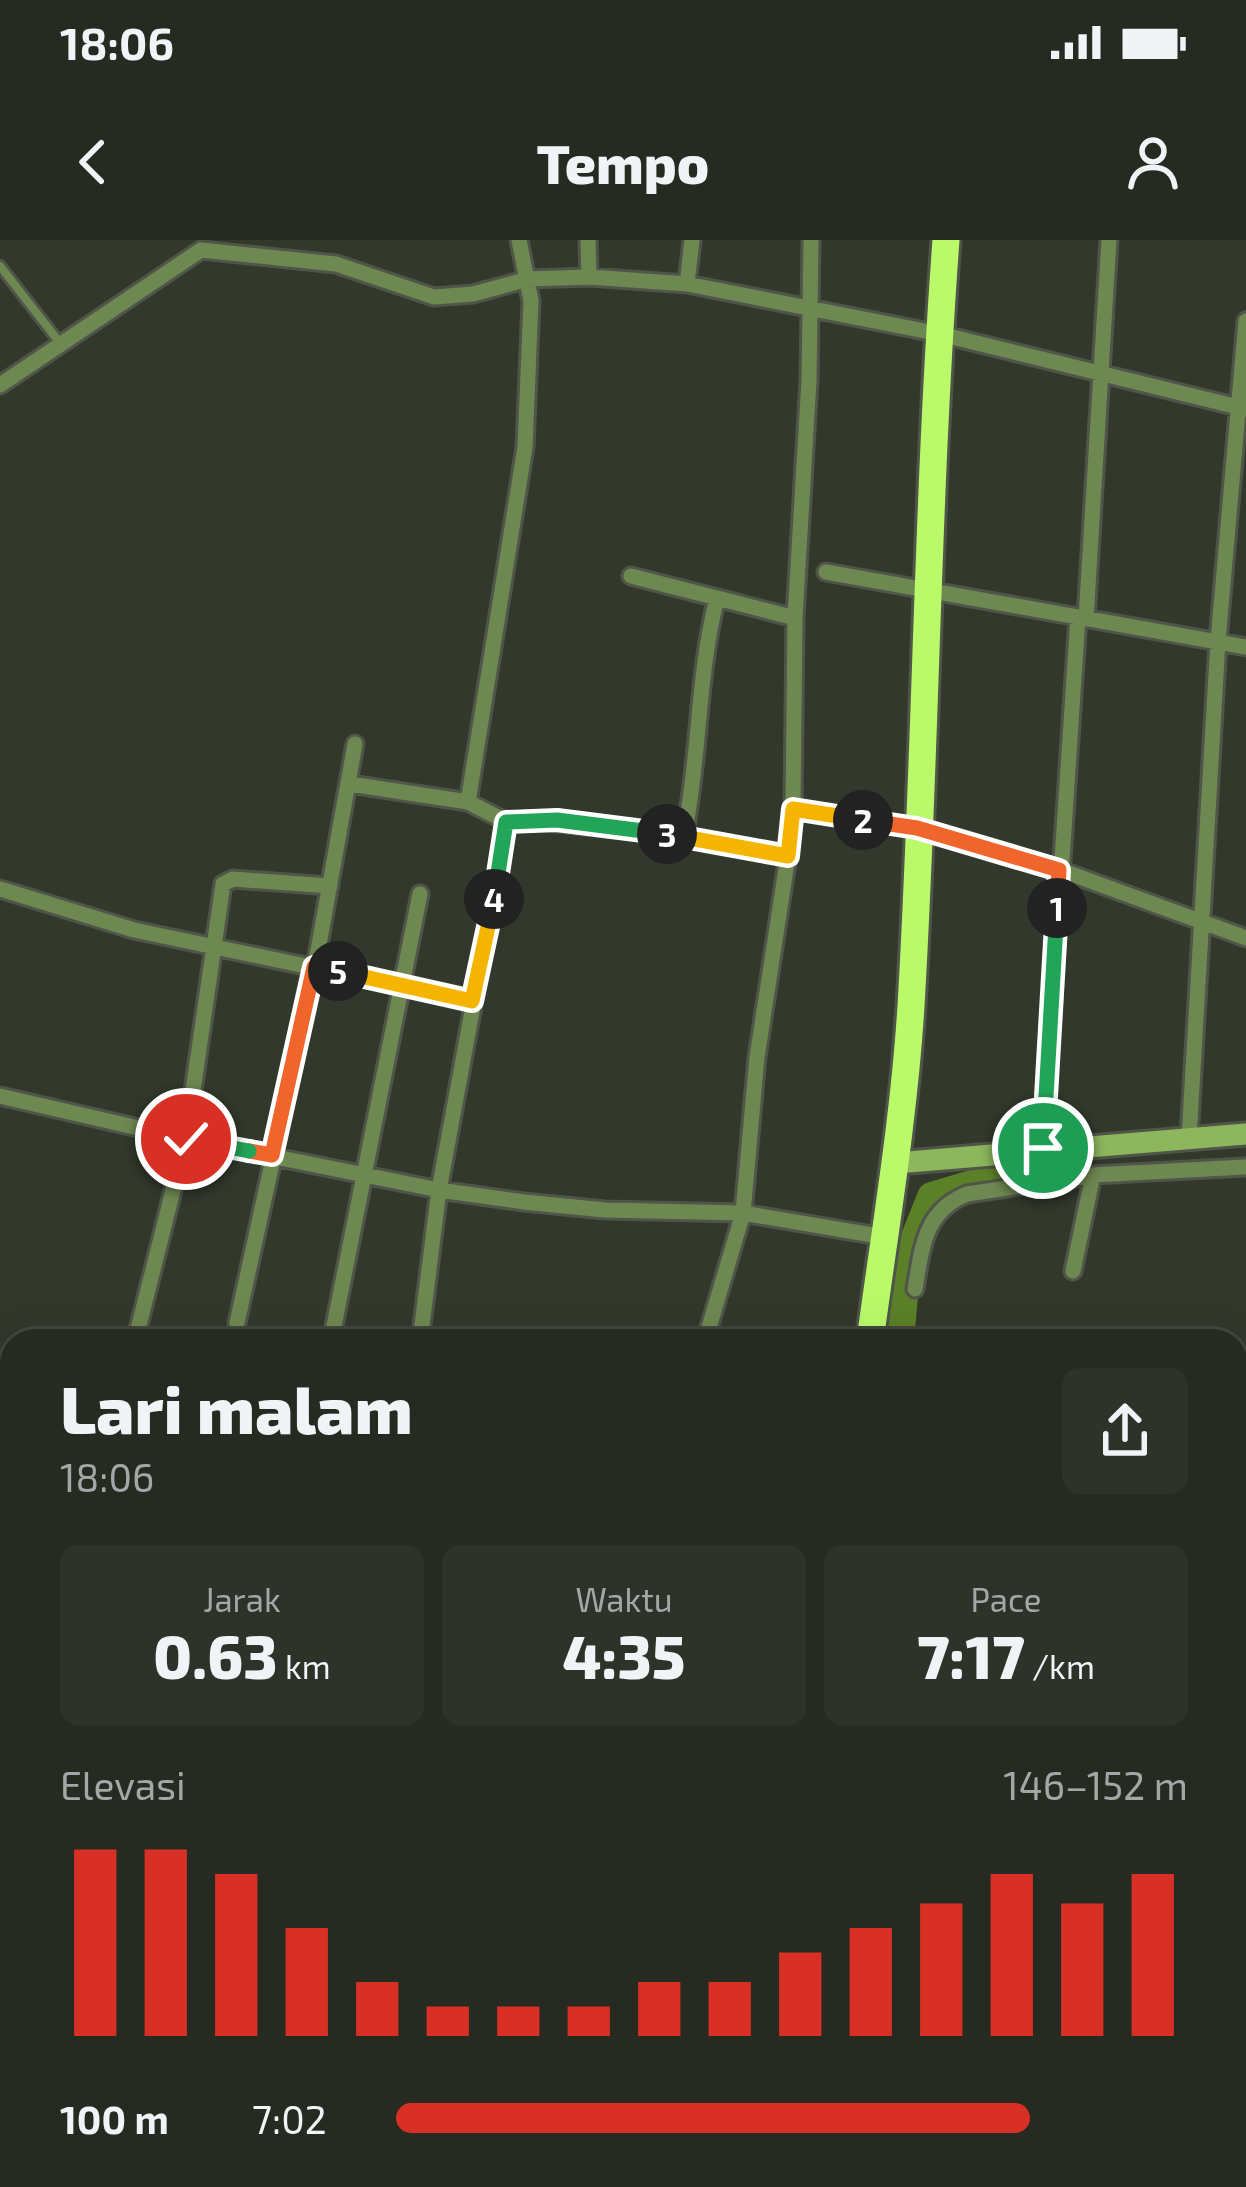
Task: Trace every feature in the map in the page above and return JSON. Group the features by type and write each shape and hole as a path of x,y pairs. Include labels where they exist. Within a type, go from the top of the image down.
{"highway":[{"path":"872,1329 896,1163 911,1006 926,590 946,240"}],"street":[{"path":"468,802 525,447 531,329 528,279 519,240"},
{"path":"587,240 590,277"},
{"path":"687,284 692,240"},
{"path":"709,1329 743,1213 758,1057 793,809 795,618 809,380 811,240"},
{"path":"1043,1148 1059,870 1109,240"},
{"path":"0,385 196,245 336,264 434,297 472,294 528,279 590,277 687,284 940,334 1243,408"},
{"path":"1189,1138 1219,641 1243,408 1246,321"},
{"path":"826,572 1246,647"},
{"path":"631,576 795,618"},
{"path":"684,836 695,782 708,634 717,598"},
{"path":"237,1323 314,967 355,744"},
{"path":"350,784 468,802 506,822 557,820 684,836 788,856"},
{"path":"793,809 917,828 1059,870 1246,938"},
{"path":"422,1329 439,1190 506,822"},
{"path":"138,1329 186,1139 225,881 330,886"},
{"path":"0,889 134,930 472,1001"},
{"path":"334,1329 420,894"},
{"path":"0,1096 439,1190 574,1209 743,1213 884,1237"},
{"path":"896,1163 1246,1134"},
{"path":"915,1289 930,1224 950,1201 986,1190 1093,1175 1246,1167"},
{"path":"1073,1271 1093,1175"}],"lane":[{"path":"0,266 60,343"}],"waterway":[{"path":"900,1329 906,1262 932,1197 986,1181 1055,1176"}],"route":[{"path":"186,1139 272,1155 314,967 472,1001 506,822 557,820 607,826 788,856 793,809 917,828 1059,870 1043,1148"}]}
